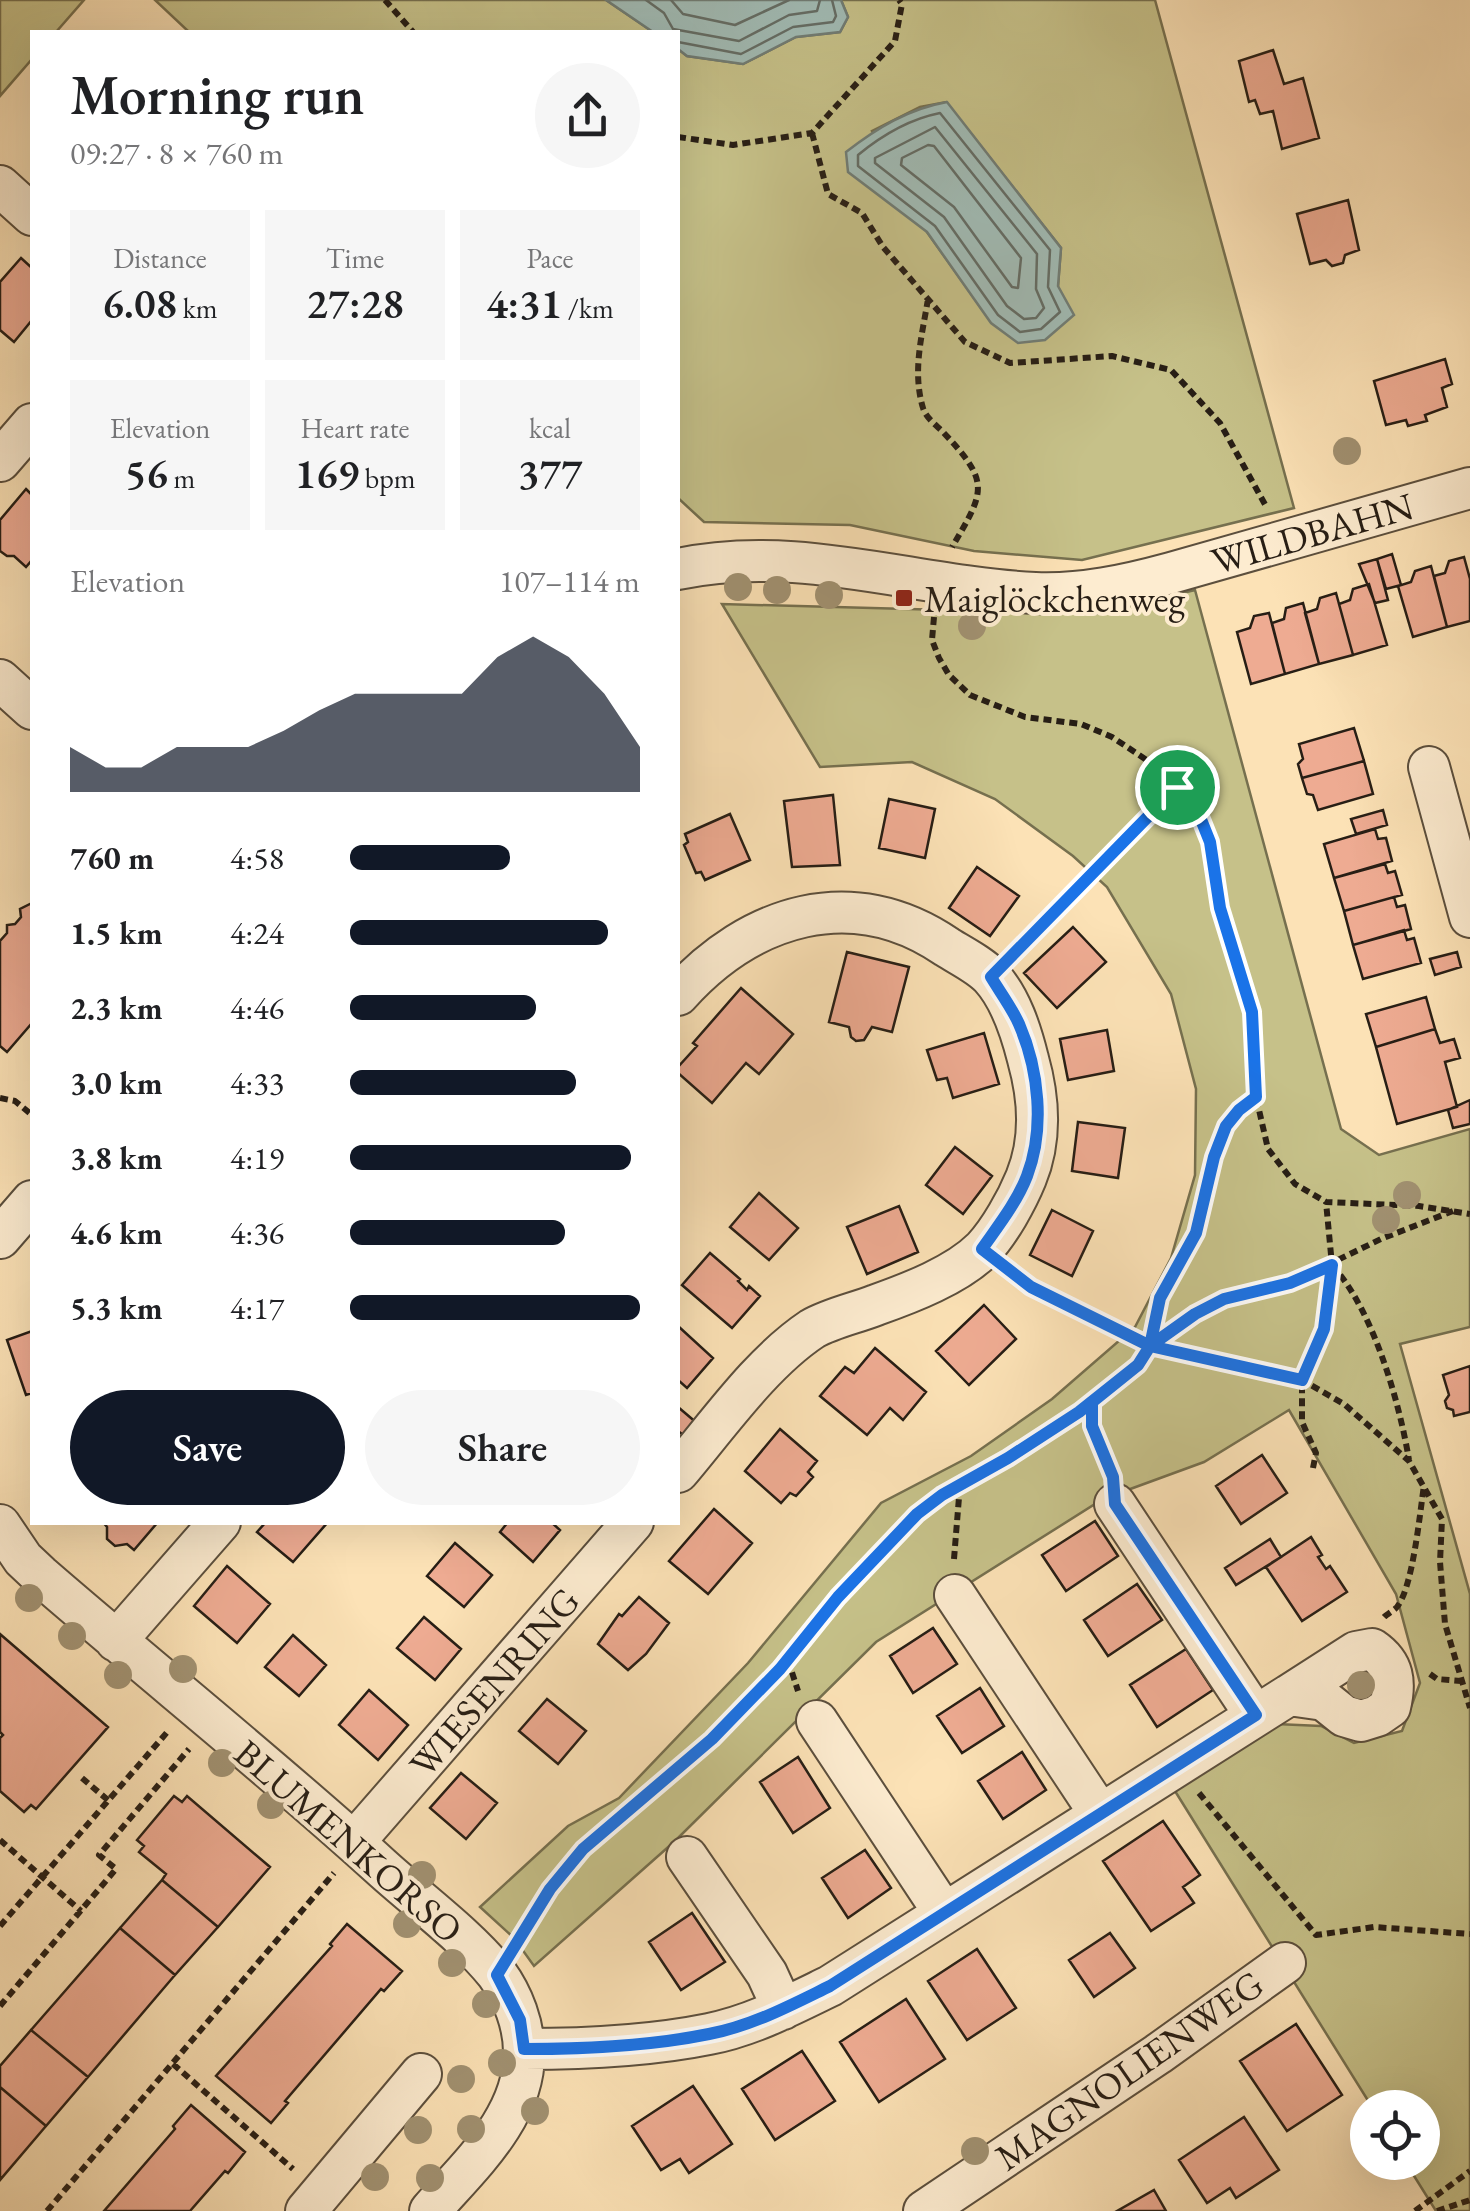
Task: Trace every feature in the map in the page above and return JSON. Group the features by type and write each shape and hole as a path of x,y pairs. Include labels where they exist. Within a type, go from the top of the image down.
{"street":[{"path":"0,186 30,214"},
{"path":"0,461 30,426"},
{"name":"WILDBAHN","path":"680,569 709,562 751,560 944,570 1038,594 1078,592 1127,585 1470,488"},
{"path":"0,680 30,706"},
{"path":"1430,767 1470,914"},
{"path":"680,994 728,947 779,923 847,913 880,916 926,932 991,977 1019,1024 1038,1110 1036,1144 1026,1178 982,1249 926,1286 816,1326 785,1348 680,1470"},
{"path":"0,1238 30,1203"},
{"path":"524,2049 709,2034 783,2009 830,1986 1272,1705 1115,1504"},
{"name":"BLUMENKORSO","path":"0,1525 24,1559 356,1844 497,1975 520,2020 524,2049 516,2096 501,2128 430,2211"},
{"path":"116,1641 217,1525"},
{"name":"WIESENRING","path":"356,1844 630,1525"},
{"path":"955,1595 1100,1814"},
{"path":"817,1721 944,1913"},
{"path":"687,1857 767,1974 783,2009"},
{"name":"MAGNOLIENWEG","path":"924,2211 1158,2054 1285,1963"},
{"path":"313,2202 422,2074"}],"path":[{"path":"385,0 411,30"},
{"path":"680,137 733,145 812,133 895,42 902,4 899,0"},
{"path":"812,133 828,194 862,212 883,247 966,342 1010,363 1112,356 1171,370 1220,423 1273,519 1280,543"},
{"path":"928,299 916,375 924,413 970,461 980,484 973,512 944,570 935,606 932,640 949,675 970,695 1025,717 1081,724 1112,738 1148,761 1198,812 1210,842 1220,908 1252,1012 1256,1097 1268,1149 1295,1184 1326,1202 1419,1206 1470,1214"},
{"path":"991,977 1177,787"},
{"path":"497,1975 550,1889 583,1849 712,1739 780,1669 838,1597 917,1514 1092,1402 1138,1365 1150,1346 1160,1298 1196,1233 1214,1157 1226,1126 1256,1097"},
{"path":"0,1098 15,1100 30,1114"},
{"path":"1313,1468 1316,1452 1302,1422 1302,1380 1324,1329 1332,1265 1326,1202"},
{"path":"1150,1346 1224,1299 1290,1283 1381,1238 1453,1211"},
{"path":"982,1249 1031,1287 1150,1346 1302,1380 1344,1404 1409,1461 1442,1519 1440,1562 1446,1624 1470,1708"},
{"path":"1332,1265 1350,1284 1374,1341 1402,1418 1409,1461"},
{"path":"1092,1402 1092,1426 1113,1477 1115,1504"},
{"path":"955,1595 952,1575 960,1485"},
{"path":"1382,1617 1397,1608 1404,1588 1424,1485"},
{"path":"0,1926 192,1705"},
{"path":"0,2006 116,1869 99,1855 188,1749"},
{"path":"1178,1766 1316,1935 1374,1928 1470,1934"},
{"path":"82,1778 109,1801"},
{"path":"0,1840 81,1911"},
{"path":"48,2211 356,1844"},
{"path":"0,1991 7,1998"},
{"path":"173,2064 313,2202"},
{"path":"1415,2211 1470,2171"},
{"path":"1438,2211 1470,2200"}],"shaded area":[{"path":"0,0 84,0 58,30 30,30 30,61 0,96"},
{"path":"155,0 606,0 650,30 187,30"},
{"path":"841,0 1155,0 1294,508 1082,560 974,551 850,525 704,522 680,500 680,51 687,56 743,64 796,37 840,32 848,17","holes":["946,102 1061,248 1058,286 991,322 927,232 872,131 920,107"]},
{"path":"1195,590 1341,1129 1379,1155 1470,1129 1470,1327 1400,1344 1470,1594 1470,2211 1436,2211 1417,2180 1440,2180 1440,2090 1361,2090 1175,1791 1276,1724 1321,1726 1354,1743 1402,1731 1420,1683 1396,1594 1289,1410 1204,1462 1103,1499 876,1642 675,1841 534,1966 514,1938 480,1907 568,1826 619,1798 748,1663 881,1503 971,1456 1052,1399 1135,1327 1171,1258 1195,1175 1196,1089 1171,994 1107,887 1073,856 995,799 912,762 820,767 722,604 1095,614"}],"water":[{"path":"606,0 841,0 848,17 840,32 796,37 743,64 687,56 680,51 680,30 650,30"},
{"path":"947,102 1061,248 1058,286 1074,315 1045,340 1018,343 991,323 927,232 848,172 846,152 858,143 906,115"}],"building":[{"path":"1273,50 1284,84 1303,78 1319,138 1282,149 1273,111 1260,114 1255,100 1249,102 1239,61"},
{"path":"1348,200 1359,250 1345,255 1343,263 1332,266 1326,260 1310,264 1297,214"},
{"path":"21,258 30,266 30,322 14,342 0,330 0,282"},
{"path":"1445,359 1452,384 1442,388 1447,407 1425,415 1427,421 1408,426 1406,420 1386,425 1374,381"},
{"path":"26,489 30,493 30,562 26,567 14,556 0,551 0,520"},
{"path":"1392,554 1401,585 1386,589 1377,559"},
{"path":"1464,557 1470,579 1470,621 1447,627 1434,576 1445,573 1449,561"},
{"path":"1377,559 1388,600 1375,603 1359,564"},
{"path":"1431,566 1447,627 1413,637 1398,586 1411,582 1415,571"},
{"path":"1369,584 1387,645 1353,655 1339,604 1350,600 1353,589"},
{"path":"1336,593 1353,655 1319,664 1305,613 1317,609 1320,598"},
{"path":"1303,603 1319,664 1285,674 1272,623 1284,619 1286,608"},
{"path":"1269,613 1285,674 1251,684 1237,632 1250,628 1254,616"},
{"path":"1354,728 1364,761 1302,778 1299,744"},
{"path":"1364,761 1373,794 1318,810 1302,778"},
{"path":"833,795 840,865 792,867 784,801"},
{"path":"889,799 935,809 925,858 879,848"},
{"path":"1383,810 1387,825 1356,834 1351,819"},
{"path":"730,814 750,860 705,880 701,872 696,873 684,845 688,842 685,834"},
{"path":"1375,829 1378,839 1386,838 1392,861 1334,878 1324,844"},
{"path":"1385,864 1388,873 1395,871 1402,895 1344,911 1334,878"},
{"path":"977,867 1019,896 990,936 949,908"},
{"path":"1394,897 1397,907 1405,905 1411,929 1353,945 1344,911"},
{"path":"30,904 30,1025 7,1052 0,1046 0,941 7,933 7,925 15,924 21,917 20,909"},
{"path":"1073,927 1106,962 1057,1008 1024,973"},
{"path":"1404,930 1407,940 1414,938 1421,963 1363,979 1353,945"},
{"path":"847,952 909,967 892,1032 872,1027 864,1040 856,1041 849,1027 829,1022"},
{"path":"1457,952 1461,967 1435,975 1430,959"},
{"path":"741,988 793,1034 759,1074 746,1063 712,1103 680,1075 680,1065 697,1046 693,1043"},
{"path":"1426,997 1435,1029 1376,1047 1366,1014"},
{"path":"1435,1029 1440,1043 1454,1039 1460,1058 1445,1062 1457,1107 1397,1124 1376,1047"},
{"path":"1107,1030 1114,1071 1068,1080 1060,1039"},
{"path":"984,1033 999,1084 953,1098 947,1078 937,1080 927,1050"},
{"path":"1470,1100 1470,1124 1453,1128 1448,1110"},
{"path":"1078,1122 1125,1128 1118,1178 1072,1171"},
{"path":"955,1147 992,1176 963,1214 926,1185"},
{"path":"759,1193 798,1228 769,1260 730,1227"},
{"path":"899,1206 918,1252 867,1274 847,1227"},
{"path":"1052,1210 1093,1231 1072,1276 1030,1255"},
{"path":"710,1253 747,1290 749,1286 760,1296 732,1328 682,1285"},
{"path":"984,1305 1016,1339 969,1385 936,1351"},
{"path":"680,1328 713,1358 687,1388 680,1382"},
{"path":"30,1332 30,1394 26,1395 7,1340"},
{"path":"875,1348 926,1392 903,1420 890,1408 867,1435 820,1396 845,1367 854,1373"},
{"path":"1470,1366 1470,1412 1454,1416 1445,1401 1449,1395 1443,1375"},
{"path":"680,1409 698,1424 687,1438 680,1433"},
{"path":"780,1429 817,1461 808,1472 813,1477 796,1496 790,1493 781,1503 745,1471"},
{"path":"1262,1455 1287,1493 1241,1524 1216,1486"},
{"path":"714,1509 752,1543 708,1594 669,1561"},
{"path":"1095,1521 1118,1556 1066,1591 1042,1555"},
{"path":"155,1525 134,1550 127,1544 115,1546 107,1539 107,1527"},
{"path":"263,1525 325,1525 293,1562 257,1532"},
{"path":"506,1525 554,1525 560,1530 533,1562 500,1532"},
{"path":"1311,1537 1322,1555 1318,1557 1326,1569 1330,1566 1347,1592 1302,1621 1266,1567"},
{"path":"1270,1539 1281,1557 1236,1585 1225,1568"},
{"path":"455,1543 492,1575 464,1607 427,1576"},
{"path":"227,1566 270,1604 237,1643 194,1606"},
{"path":"1137,1584 1162,1620 1108,1656 1084,1620"},
{"path":"639,1597 669,1623 646,1654 628,1670 598,1644 619,1614 622,1616"},
{"path":"424,1617 461,1649 435,1680 397,1648"},
{"path":"933,1628 957,1664 913,1693 890,1656"},
{"path":"0,1634 108,1727 36,1809 31,1805 24,1812 0,1791"},
{"path":"293,1635 326,1665 299,1696 265,1667"},
{"path":"1186,1649 1213,1690 1157,1727 1130,1685"},
{"path":"980,1688 1004,1726 962,1753 937,1716"},
{"path":"369,1690 408,1725 378,1760 339,1725"},
{"path":"547,1699 586,1731 558,1764 519,1731"},
{"path":"1022,1752 1046,1790 1003,1819 978,1781"},
{"path":"798,1757 830,1808 793,1833 760,1782"},
{"path":"461,1773 497,1803 466,1839 430,1808"},
{"path":"174,1796 182,1802 187,1796 270,1867 218,1927 162,1880 166,1874 139,1852 144,1846 137,1840"},
{"path":"1163,1821 1200,1875 1183,1887 1194,1903 1151,1931 1103,1861"},
{"path":"865,1850 891,1888 848,1918 822,1878"},
{"path":"162,1880 218,1927 175,1975 120,1928"},
{"path":"692,1913 725,1962 681,1990 649,1942"},
{"path":"347,1924 402,1971 384,1991 381,1989 285,2101 288,2103 271,2123 216,2076 332,1946"},
{"path":"120,1928 175,1975 88,2077 31,2030"},
{"path":"1110,1933 1135,1968 1094,1997 1069,1960"},
{"path":"977,1949 1016,2008 967,2040 928,1981"},
{"path":"906,1999 945,2059 879,2102 840,2042"},
{"path":"1296,2024 1342,2095 1287,2131 1240,2061"},
{"path":"31,2030 88,2077 46,2126 0,2087 0,2066"},
{"path":"802,2051 835,2101 775,2140 742,2089"},
{"path":"693,2086 732,2144 689,2173 680,2159 661,2170 632,2126"},
{"path":"0,2087 46,2126 0,2180"},
{"path":"191,2105 245,2152 228,2173 225,2171 190,2211 104,2211 175,2129 173,2126"},
{"path":"1244,2117 1279,2170 1236,2198 1230,2188 1207,2203 1179,2160"},
{"path":"1154,2190 1166,2211 1117,2211"}],"place":[{"name":"Maiglöckchenweg","path":"904,598"}],"route":[{"path":"1177,787 991,977 1019,1024 1038,1110 1036,1144 1026,1178 982,1249 1031,1287 1150,1346 1302,1380 1324,1329 1332,1265 1290,1283 1224,1299 1195,1314 1150,1346 1138,1365 1092,1402 1092,1426 1113,1477 1115,1504 1256,1715 830,1986 783,2009 709,2034 524,2049 520,2020 497,1975 550,1889 583,1849 712,1739 780,1669 838,1597 917,1514 1079,1412 1138,1365 1150,1346 1160,1298 1196,1233 1214,1157 1226,1126 1256,1097 1252,1012 1220,908 1210,842 1198,812 1177,787"}]}
